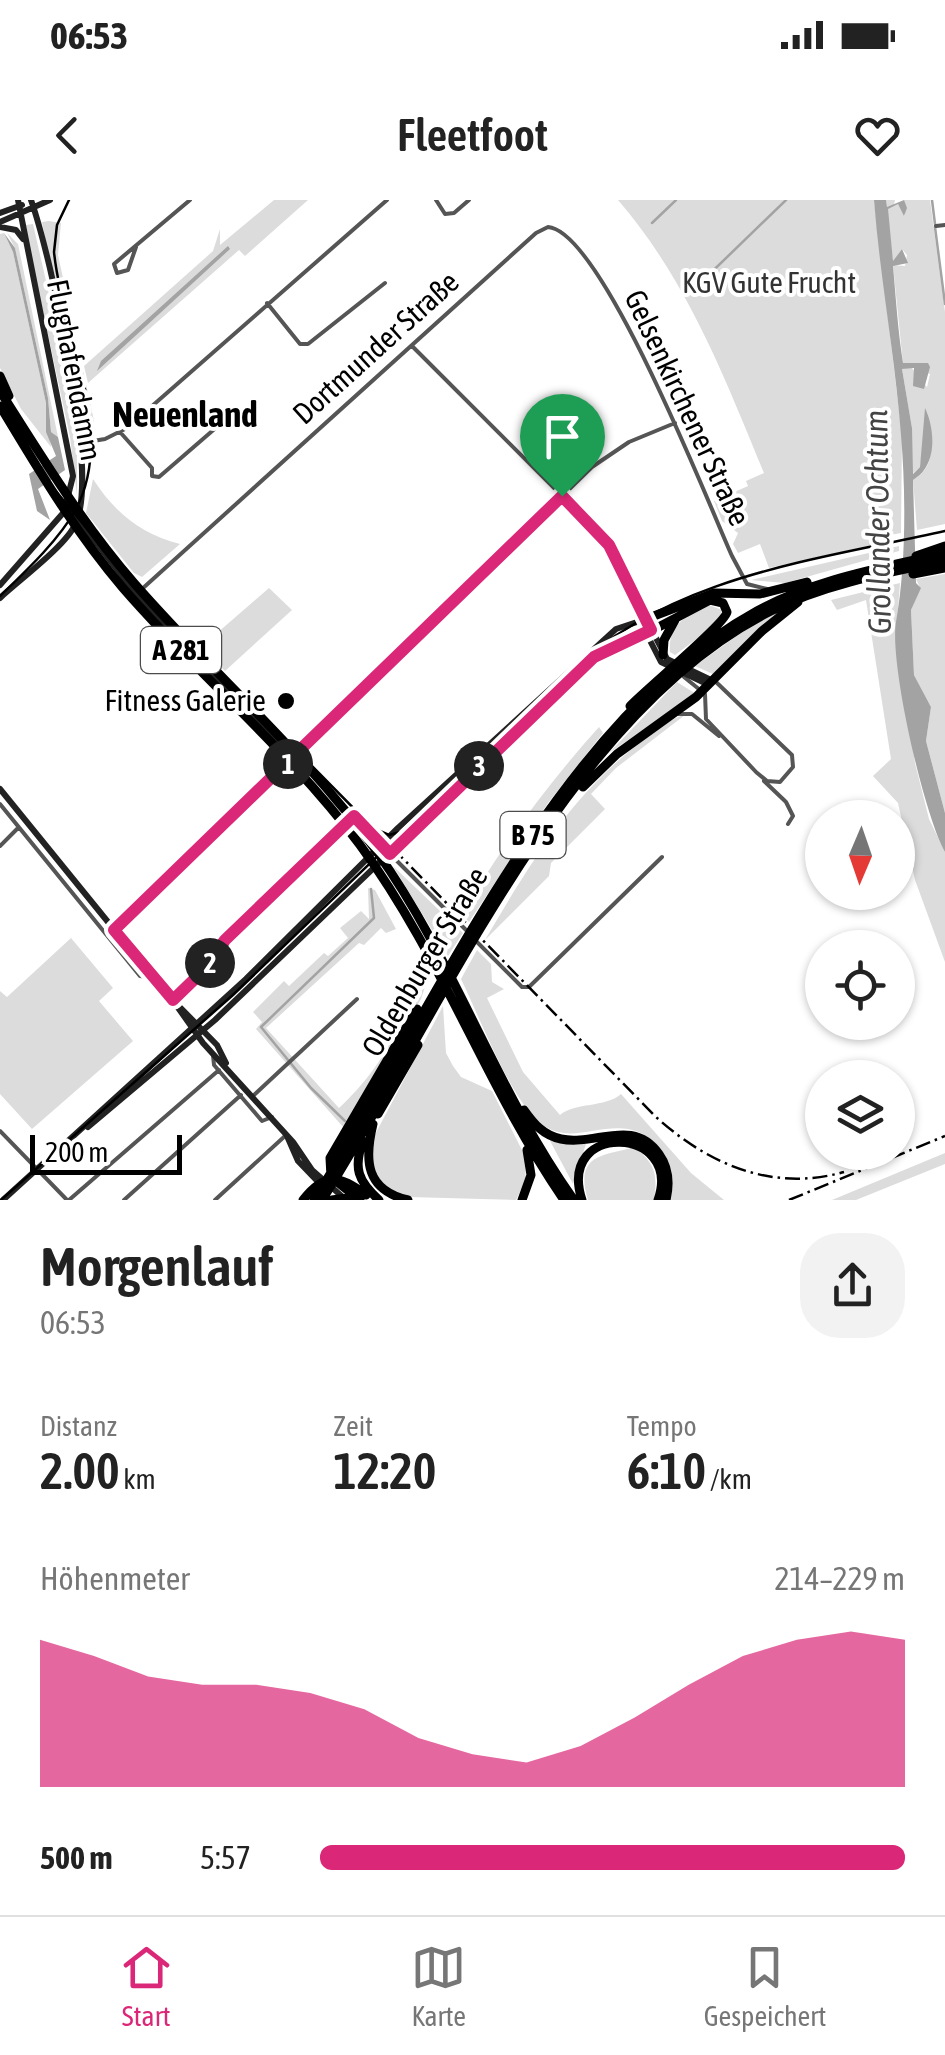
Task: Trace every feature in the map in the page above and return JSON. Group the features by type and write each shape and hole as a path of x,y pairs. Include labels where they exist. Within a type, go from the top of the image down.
{"highway":[{"path":"0,376 22,426"},
{"name":"A 281","path":"0,391 64,493 123,570 318,777 443,959 508,1088 578,1200"},
{"name":"A 281","path":"0,406 70,520 104,565 310,783 387,875 514,1119 564,1200"},
{"path":"689,658 804,596 945,557"},
{"path":"643,620 714,593 776,592 818,579 900,568"},
{"path":"689,658 756,611 834,579"},
{"path":"572,794 707,685 804,596"},
{"path":"648,632 710,600 723,603 727,612 721,625 664,680"},
{"path":"663,655 664,640 676,618"},
{"name":"Oldenburger Straße","path":"322,1200 433,1000 530,840 598,751 605,736 664,680"},
{"name":"Oldenburger Straße","path":"478,927 572,794 664,680"},
{"path":"304,1200 324,1180 337,1146 403,1030 433,1000"},
{"path":"508,1088 535,1124 550,1135 574,1140 631,1134 650,1144 667,1169 666,1200"},
{"path":"514,1119 531,1164 529,1189 522,1200"},
{"path":"365,1126 367,1157 382,1190 408,1200"},
{"path":"365,1126 356,1164 369,1199"},
{"name":"Oldenburger Straße","path":"314,1200 365,1126"},
{"path":"578,1200 582,1162 600,1145 620,1142 639,1146 656,1164 661,1180 658,1200"},
{"path":"324,1180 342,1179 369,1199"},
{"path":"338,1199 369,1199"}],"main road":[{"path":"0,214 31,200"},
{"name":"Flughafendamm","path":"31,200 76,402 82,444 77,519"},
{"path":"0,225 50,200"},
{"name":"Flughafendamm","path":"0,585 68,506 74,476 18,203"},
{"path":"0,225 19,232 28,255"},
{"path":"60,404 69,398 76,402"},
{"path":"68,506 136,594 324,792 354,816 390,854"},
{"path":"0,598 70,532 77,519"},
{"path":"3,1200 194,1026 584,654 622,624 643,620 661,662 684,677 707,685"},
{"path":"648,632 663,655 707,685"},
{"path":"37,1168 204,1030 594,657 648,632"},
{"path":"0,789 194,1026 197,1036 226,1063"},
{"path":"194,1026 204,1030 226,1063 338,1199"}],"street":[{"path":"136,248 128,270 117,273 114,264 190,200"},
{"path":"82,444 120,432 387,200"},
{"path":"436,200 445,214 454,213 469,200"},
{"path":"936,226 945,225"},
{"name":"Dortmunder Straße","path":"136,594 536,233 548,227 561,230"},
{"name":"Gelsenkirchener Straße","path":"561,230 622,317 675,423 747,584 776,592"},
{"path":"267,304 300,344 308,344 372,288 385,283"},
{"path":"412,346 610,547 643,620"},
{"path":"120,432 152,468 152,476 159,477 233,413 243,410"},
{"path":"114,930 562,496 620,447 675,423"},
{"path":"724,668 730,691 792,755 793,767 780,782"},
{"path":"730,691 707,685 706,720 793,811 788,824"},
{"path":"656,724 681,712 692,714 723,738"},
{"path":"756,772 768,781 780,782"},
{"path":"780,782 785,802"},
{"path":"0,804 140,976 154,978"},
{"path":"173,1000 205,969 225,940 354,816"},
{"path":"0,846 18,828"},
{"path":"390,854 526,988 662,857"},
{"path":"254,1095 356,999"},
{"path":"212,1053 219,1070 262,1120 272,1117"},
{"path":"0,1131 68,1200 219,1070"},
{"path":"124,1200 242,1095"},
{"path":"215,1200 286,1134"}],"green space":[{"path":"274,200 308,200 245,256 239,250 88,383 84,366 213,251 220,229 220,245"},
{"name":"KGV Gute Frucht","path":"618,200 874,200 902,436 901,533 890,535 890,541 769,568 760,544 738,553 733,544 738,533 722,521 714,501 748,486 746,481 764,473 684,296"},
{"path":"886,200 895,200 894,205 898,204 905,216 904,200 930,200 945,312 945,524 917,530 913,480 930,458 928,412 920,467 912,474 912,428 902,369 911,367 927,387 930,374 903,364 893,265 905,266 907,255 902,249 893,262"},
{"path":"42,222 61,223 58,255 94,421 92,438 84,435"},
{"path":"33,224 77,417 77,495 70,437 28,241 26,225"},
{"path":"4,233 13,252 46,403 51,447 21,409 0,368 0,234"},
{"path":"7,233 18,244 58,437 51,432 48,398 15,248"},
{"path":"93,479 130,520 180,544 142,577 134,573 86,513"},
{"path":"899,546 899,551 785,583 751,580"},
{"path":"945,574 945,813 926,741 931,707 914,675 911,610 920,588 916,579"},
{"path":"900,583 896,635 915,763 929,819 945,852 945,962 915,880 915,800 895,800 873,776 891,759 866,600 837,610 831,600"},
{"path":"269,588 292,610 225,671 201,647"},
{"path":"709,605 722,610 718,623 675,655 670,652 675,628"},
{"path":"787,607 713,674 695,666 745,630"},
{"path":"677,682 696,694 609,753"},
{"path":"685,715 616,768 591,794 605,809 551,863 549,876 485,940 536,857 574,806 619,760 664,725"},
{"path":"599,727 603,733 548,803 469,922 462,914 509,841"},
{"path":"393,866 463,933 448,956"},
{"path":"368,888 375,890 396,929 386,933 381,928 364,945 359,943 266,1028 339,1108 382,1057 415,982 419,977 428,978 421,999 344,1128 256,1029 262,1022 253,1012 284,981 289,986 324,953 328,956 348,938 340,928 361,911 369,919"},
{"path":"71,938 113,988 99,1001 133,1041 32,1129 0,1094 0,991 7,997"},
{"path":"477,950 491,964 492,982 504,989 487,998 523,1072 560,1115 621,1094 691,1173 724,1200 670,1200 669,1166 658,1146 640,1133 615,1128 567,1133 544,1126 533,1116 503,1070 461,979"},
{"path":"443,1006 446,1053 453,1066 461,1077 492,1091 524,1154 526,1179 516,1200 409,1197 387,1189 373,1172 371,1142"},
{"path":"549,1139 586,1144 573,1184"},
{"path":"634,1147 647,1158 653,1170 654,1200 588,1200 585,1173 589,1165 604,1155"},
{"path":"945,1153 945,1164 856,1200 832,1200 904,1170 915,1170 915,1165"}],"shaded area":[{"path":"874,200 886,200 887,207 904,200 907,208 904,216 898,204 888,209 893,261 902,249 908,263 893,266 901,351 903,363 928,363 930,367 924,389 913,386 914,368 902,369 912,428 913,474 920,467 925,408 932,436 927,466 913,480 916,583 921,588 911,610 914,675 931,707 926,741 945,813 945,852 918,774 898,670 895,642 903,554 903,458"},
{"path":"4,233 15,248 48,398 51,432 58,437 65,470 38,489 50,520 37,511 29,474 56,456 46,432 46,403 13,252"},
{"path":"228,246 230,249 97,371 101,361"}],"waterway":[{"path":"652,223 676,200"},
{"path":"692,291 786,200"},
{"path":"932,200 935,224"},
{"path":"935,227 945,304"},
{"path":"345,1121 311,1088 261,1027 374,918 371,889"}],"tram line":[{"path":"0,596 61,532 76,509 87,479 91,447 89,414 54,252 57,225 69,200"},
{"path":"46,479 129,580 373,828 389,835 408,830"},
{"path":"1,1200 233,995 567,674 608,641 651,615 745,577 945,531"}],"railway":[{"path":"373,828 676,1134 720,1161 767,1176 792,1179 844,1172"},
{"path":"789,1200 945,1136"}],"place":[{"name":"Fitness Galerie","path":"286,701"}],"district":[{"name":"Neuenland","path":"185,415"}],"route":[{"path":"562,496 609,545 651,630 594,657 390,854 354,816 225,940 205,969 173,1000 114,930 562,496"}],"water label":[{"name":"Grollander Ochtum","path":"878,522"}]}
